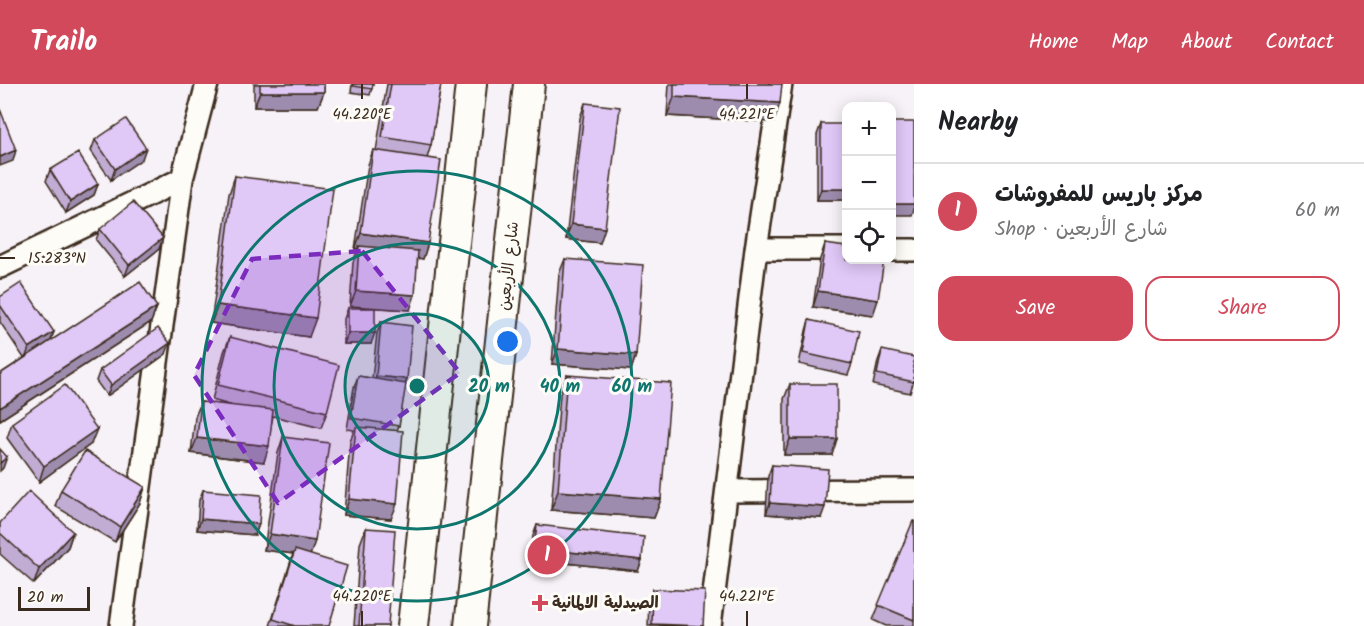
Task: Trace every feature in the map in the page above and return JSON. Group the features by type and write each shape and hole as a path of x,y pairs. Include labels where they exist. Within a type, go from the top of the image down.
{"main road":[{"path":"413,626 471,84"},
{"name":"شارع الأربعين","path":"470,626 529,84"}],"street":[{"path":"122,626 182,179 207,84"},
{"path":"710,626 756,249 781,84"},
{"path":"0,267 182,179"},
{"path":"756,249 842,249"},
{"path":"896,250 914,250"},
{"path":"727,491 914,490"}],"highlighted area":[{"path":"362,251 460,373 278,503 194,375 252,259"}],"building":[{"path":"260,84 324,84 324,92 260,92"},
{"path":"354,84 373,84 372,89 353,86"},
{"path":"391,84 441,84 431,145 382,137"},
{"path":"674,84 782,84 780,103 674,97"},
{"path":"585,103 620,107 605,228 571,224"},
{"path":"0,109 16,150 0,157"},
{"path":"126,119 146,148 115,169 95,140"},
{"path":"896,122 914,122 914,204 896,204"},
{"path":"821,124 842,124 842,189 821,189"},
{"path":"373,150 441,160 428,243 361,233"},
{"path":"78,153 98,184 70,202 50,170"},
{"path":"235,176 333,189 316,318 218,305"},
{"path":"133,202 163,238 129,265 100,229"},
{"path":"825,244 842,246 842,264 883,264 878,300 818,291"},
{"path":"359,246 418,251 415,295 356,291"},
{"path":"565,259 643,265 636,355 558,349"},
{"path":"140,282 157,307 0,408 0,374"},
{"path":"21,283 54,332 29,348 0,305 0,297"},
{"path":"348,308 375,308 375,333 348,333"},
{"path":"809,320 859,331 852,364 803,353"},
{"path":"381,322 412,326 407,379 376,376"},
{"path":"158,328 170,343 111,385 100,370"},
{"path":"230,337 339,365 327,412 218,385"},
{"path":"882,350 914,357 914,382 877,374"},
{"path":"567,375 671,383 661,499 558,491"},
{"path":"358,376 406,384 399,426 351,418"},
{"path":"790,384 837,384 837,439 790,439"},
{"path":"65,385 97,429 44,466 12,423"},
{"path":"201,402 273,410 269,446 197,438"},
{"path":"356,427 403,431 397,504 349,499"},
{"path":"283,437 329,443 315,541 270,534"},
{"path":"0,449 7,457 0,463"},
{"path":"85,451 145,487 120,527 61,490"},
{"path":"772,465 828,469 825,507 770,503"},
{"path":"203,490 261,495 259,524 201,519"},
{"path":"29,491 73,532 39,569 0,533 0,523"},
{"path":"914,521 914,620 878,605"},
{"path":"537,525 644,537 642,560 534,548"},
{"path":"366,528 395,530 388,626 359,626"},
{"path":"295,550 347,566 329,626 295,626 273,619"},
{"path":"653,589 705,591 703,626 652,624"}],"place":[{"name":"مركز باريس للمفروشات","path":"547,555"},
{"name":"الصيدلية الالمانية","path":"540,603"}]}
